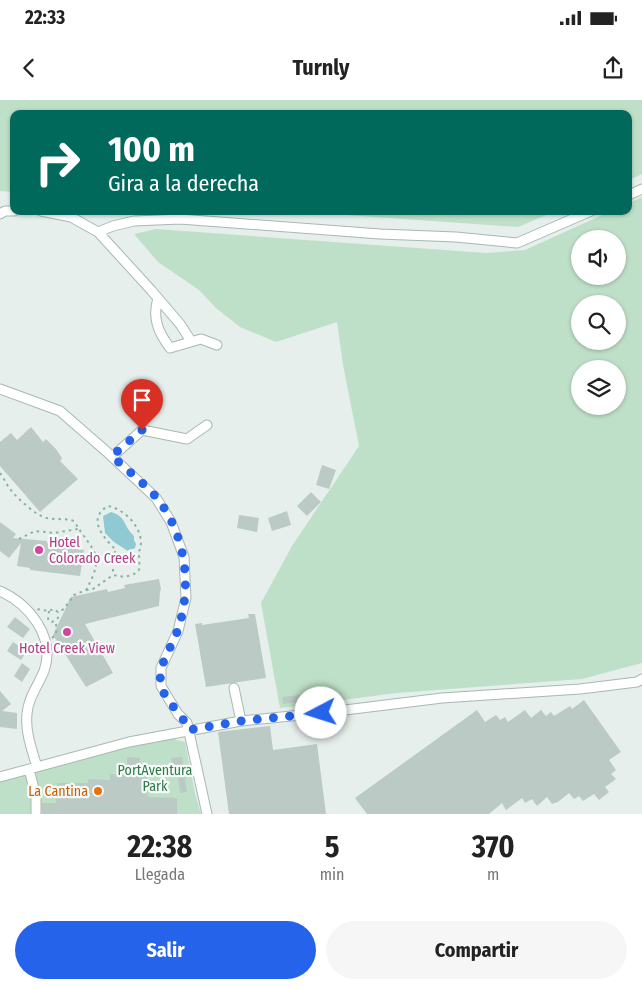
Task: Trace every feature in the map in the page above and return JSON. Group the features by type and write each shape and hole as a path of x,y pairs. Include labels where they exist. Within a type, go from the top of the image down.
{"lane":[{"path":"61,215 71,217 98,232 158,298 180,324 191,341"},
{"path":"98,232 134,220 180,219 371,233 456,237 517,243 582,215"},
{"path":"158,298 155,308 158,332 170,348 201,339 217,345"},
{"path":"0,388 60,412 112,456 156,498 171,522 184,557 186,598 178,631 161,668 161,686 178,714 187,723 207,814"},
{"path":"112,456 142,430 187,438 207,425"},
{"path":"0,591 16,600 30,612 46,641 44,669 30,698 26,719 33,768 36,814"},
{"path":"0,777 129,742 241,721 442,698 580,689 637,682 642,679"},
{"path":"234,688 241,721"}],"path":[{"path":"0,472 9,488 18,498 40,515 46,518 74,521 95,553 96,563 86,590"},
{"path":"58,612 64,609 74,595 93,589 113,576 124,577 134,575 139,570 140,535 129,518 117,508 108,506 102,510 98,517 98,525 101,533 116,550 113,556 113,576"},
{"path":"19,539 35,531 54,533 78,529"},
{"path":"96,563 113,556"},
{"path":"30,612 35,609 49,611 53,609 58,612"},
{"path":"49,611 47,614 48,620 55,621"},
{"path":"46,641 55,636 57,625 55,621 58,618 58,612"}],"green space":[{"path":"0,100 642,100 642,174 632,179 632,110 10,110 10,192 0,191"},
{"path":"642,197 642,663 582,679 397,693 280,708 261,603 292,546 359,446 343,365 337,322 276,342 240,327 216,308 199,290 158,262 134,234 156,229 486,253 525,250 602,215 632,215 632,202"},
{"path":"347,215 546,215 518,227"},
{"name":"PortAventura Park","path":"166,737 185,742 201,814 0,814 0,782"}],"water":[{"path":"111,512 122,519 134,536 135,548 128,551 114,542 105,533 103,516"}],"building":[{"path":"31,427 43,442 46,439 56,449 62,458 60,461 78,479 40,512 0,466 0,442 11,433 17,440"},
{"path":"322,465 336,470 329,489 316,485"},
{"path":"311,492 321,502 307,516 297,506"},
{"path":"287,511 291,525 272,531 268,518"},
{"path":"239,515 259,518 257,532 237,528"},
{"name":"Hotel Colorado Creek","path":"0,522 16,534 13,538 47,541 47,543 84,550 80,576 30,570 30,568 17,566 21,543 9,558 0,551"},
{"name":"Hotel Creek View","path":"159,579 161,589 159,606 85,624 113,673 86,687 53,635 71,597 107,589 108,592 125,588 124,585"},
{"path":"248,614 255,614 266,678 206,687 195,624 202,623 202,625 249,618"},
{"path":"15,617 30,629 23,638 7,627"},
{"path":"13,642 27,651 21,660 7,651"},
{"path":"22,663 30,669 22,682 14,676"},
{"path":"0,691 11,704 2,711 17,713 17,729 0,727"},
{"path":"307,694 308,700 283,704 282,697"},
{"path":"584,700 621,752 609,760 616,770 611,774 616,779 605,787 609,792 599,800 594,794 583,801 579,796 574,799 569,793 558,802 552,804 547,797 537,806 532,799 525,803 522,798 506,810 502,803 489,814 367,814 355,798 477,710 485,722 496,715 500,720 505,717 508,722 525,710 531,718 541,710 546,716 551,712 554,716 570,706 572,709"},
{"path":"270,726 273,750 317,744 326,814 229,814 218,732"},
{"name":"La Cantina","path":"127,757 140,758 140,767 147,767 148,797 177,798 177,814 42,814 42,803 56,803 57,783 88,783 88,779 110,780 110,774 127,775"},
{"path":"182,757 187,792 180,793 177,770 173,770 171,758"}],"place":[{"name":"Hotel Colorado Creek","path":"39,550"},
{"name":"Hotel Creek View","path":"67,632"},
{"name":"La Cantina","path":"98,791"}],"route":[{"path":"142,430 112,456 156,498 171,522 184,557 186,598 178,631 161,668 161,686 178,714 187,723 189,730 241,721 321,713"}]}
